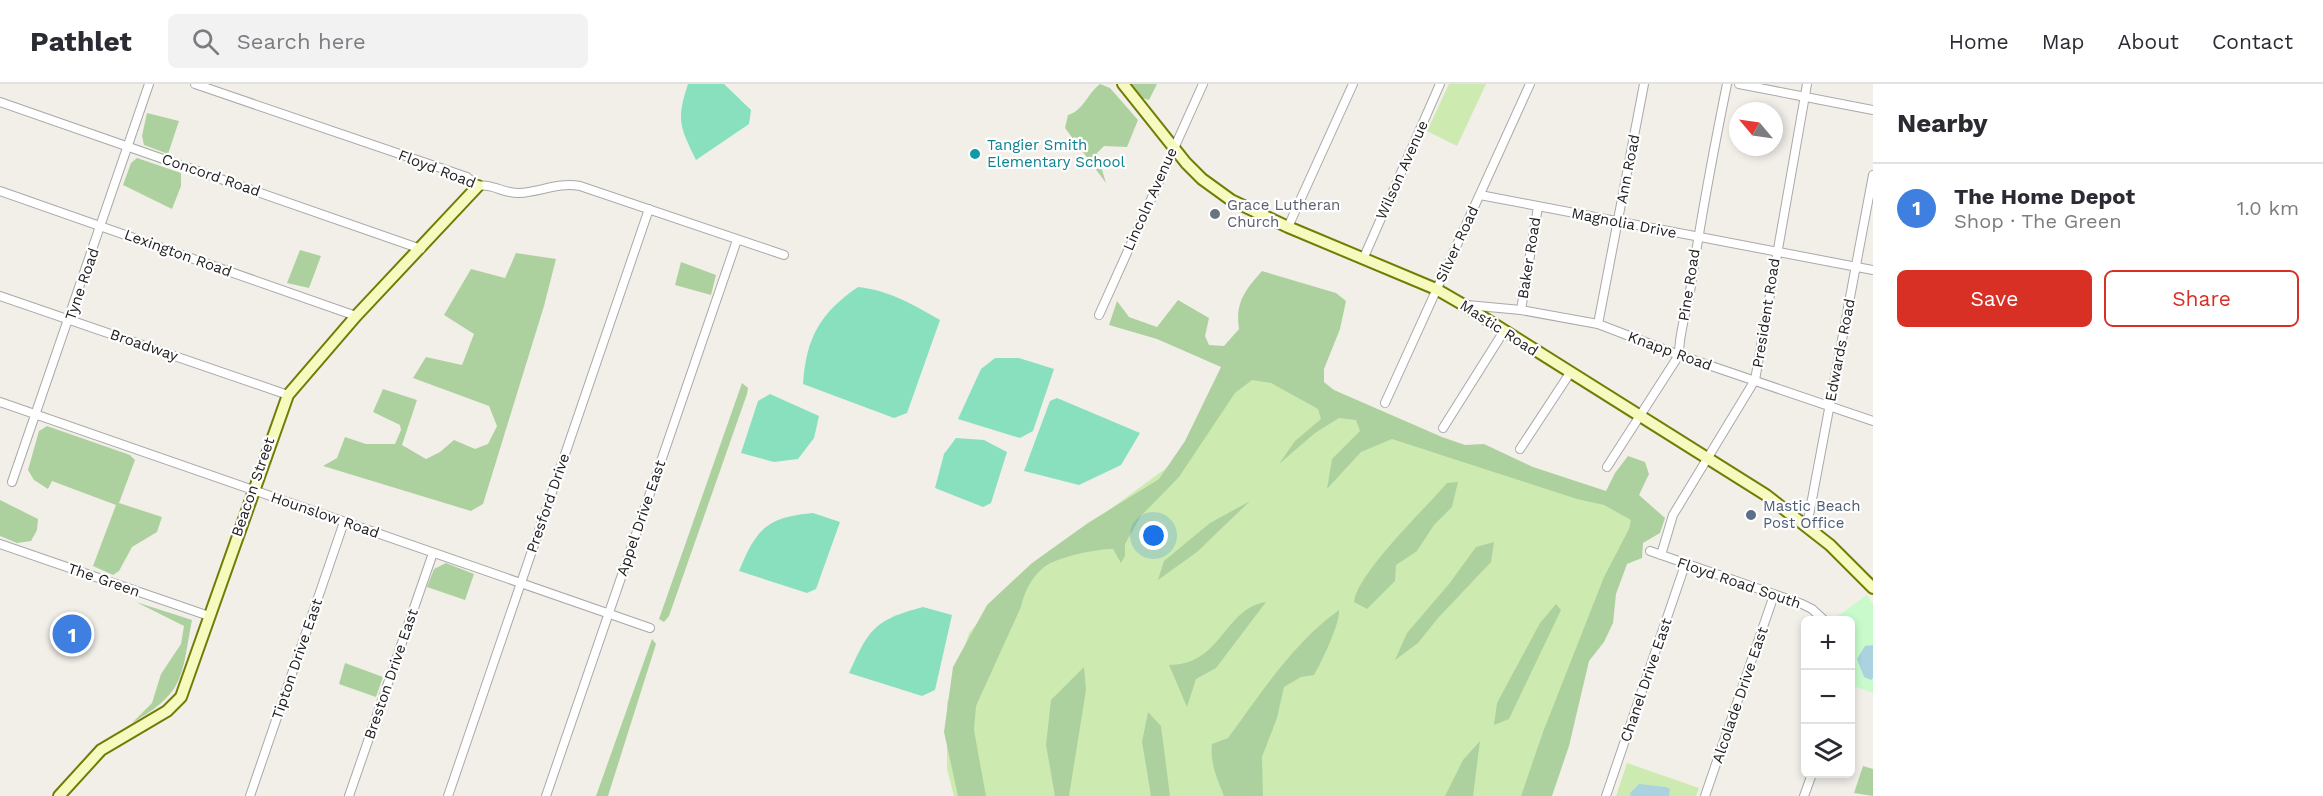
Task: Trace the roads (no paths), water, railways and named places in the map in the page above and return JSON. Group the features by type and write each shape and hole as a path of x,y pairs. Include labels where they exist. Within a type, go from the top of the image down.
{"main road":[{"name":"Mastic Road","path":"1123,84 1173,148 1215,189 1245,207 1436,289 1462,304 1640,418 1766,495 1807,525 1853,566 1873,588"},
{"name":"Beacon Street","path":"59,796 101,750 167,711 181,697 252,490 288,395 356,316 478,186"}],"street":[{"name":"Tyne Road","path":"12,482 149,84"},
{"name":"Floyd Road","path":"195,84 467,177 478,186 486,184 517,194 568,184 784,255"},
{"name":"Lincoln Avenue","path":"1099,315 1203,84"},
{"path":"1288,226 1353,84"},
{"name":"Wilson Avenue","path":"1364,257 1440,84"},
{"name":"Silver Road","path":"1385,403 1530,84"},
{"name":"Ann Road","path":"1598,324 1644,84"},
{"name":"Pine Road","path":"1607,467 1679,355 1679,341 1697,237 1727,84"},
{"path":"1739,84 1873,110"},
{"name":"President Road","path":"1661,555 1673,514 1709,459 1755,380 1807,84"},
{"name":"Concord Road","path":"0,102 421,249"},
{"name":"Edwards Road","path":"1807,525 1873,175"},
{"name":"Lexington Road","path":"0,191 356,316"},
{"name":"Magnolia Drive","path":"1480,195 1873,270"},
{"name":"Baker Road","path":"1521,310 1538,207"},
{"name":"Presford Drive","path":"448,796 649,209"},
{"name":"Appel Drive East","path":"546,796 737,240"},
{"name":"Broadway","path":"0,296 288,395"},
{"name":"Knapp Road","path":"1462,304 1521,310 1598,324 1679,355 1873,421"},
{"path":"1443,428 1504,331"},
{"path":"1520,449 1570,373"},
{"name":"Hounslow Road","path":"0,402 651,628"},
{"name":"Tipton Drive East","path":"250,796 344,522"},
{"name":"The Green","path":"0,544 209,616"},
{"name":"Floyd Road South","path":"1650,551 1807,607 1818,616"},
{"name":"Breston Drive East","path":"350,796 433,553"},
{"name":"Chanel Drive East","path":"1606,796 1685,565"},
{"name":"Alcolade Drive East","path":"1705,796 1774,595"},
{"path":"1804,796 1811,778"}],"water":[{"path":"1873,645 1873,678 1871,680 1864,677 1857,659 1865,646"},
{"path":"1639,784 1666,787 1670,789 1669,796 1631,796 1630,793"}],"place":[{"name":"Tangier Smith Elementary School","path":"975,154"},
{"name":"Grace Lutheran Church","path":"1215,214"},
{"name":"Mastic Beach Post Office","path":"1751,515"},
{"name":"The Home Depot","path":"72,634"}]}
